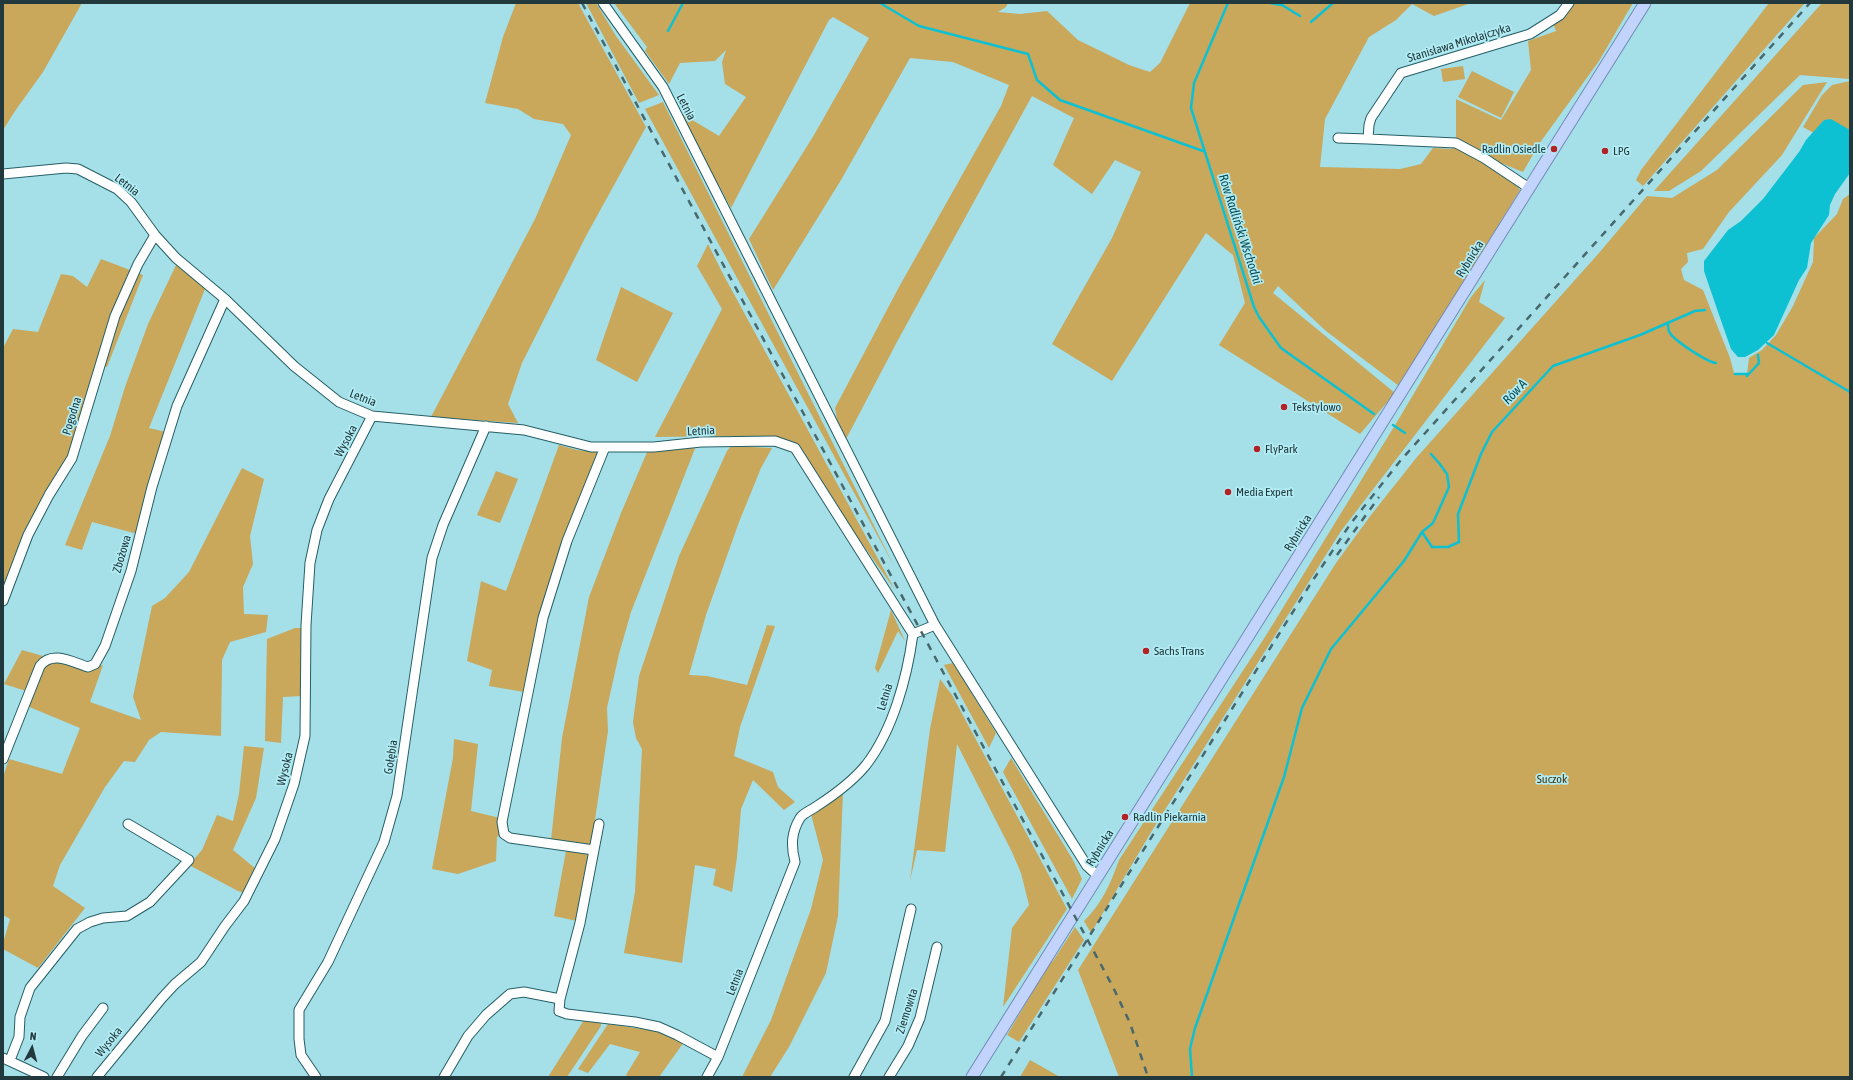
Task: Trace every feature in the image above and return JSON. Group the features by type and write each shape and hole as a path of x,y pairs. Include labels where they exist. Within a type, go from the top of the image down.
{"main road":[{"name":"Rybnicka","path":"972,1077 1645,3"}],"street":[{"name":"Letnia","path":"603,3 663,87 934,625 1087,866 1098,876"},
{"name":"Stanisława Mikołajczyka","path":"1368,139 1370,120 1401,74 1534,32 1560,15 1569,3"},
{"path":"1338,138 1456,143 1484,158 1529,188"},
{"name":"Letnia","path":"3,174 66,168 78,169 117,189 131,202 155,235 176,258 225,299 294,366 339,402 372,416 524,430 591,448 654,447 701,442 775,441 795,448 913,634 911,652 889,726 878,747 865,766 849,782 800,817 792,835 792,847 795,862 718,1057 707,1077"},
{"name":"Pogodna","path":"3,601 28,535 49,495 72,458 115,316 138,264 155,235"},
{"name":"Zbożowa","path":"3,758 44,659 55,657 88,667 95,664 105,646 131,571 152,487 177,406 225,299"},
{"name":"Wysoka","path":"97,1077 162,998 175,984 201,962 244,901 275,839 294,784 305,736 306,625 310,563 317,530 329,499 372,416"},
{"name":"Gołębia","path":"316,1077 301,1055 299,1039 299,1010 334,949 384,842 397,796 432,558 442,525 486,426"},
{"path":"594,850 510,838 504,834 502,822 543,618 567,541 605,447"},
{"path":"913,634 934,625"},
{"path":"44,1077 6,1059 19,1037 20,1018 30,988 77,929 90,922 103,918 127,916 150,902 189,860 128,824"},
{"path":"599,824 580,923 560,999 559,1011 567,1014 654,1026 678,1035 718,1057"},
{"path":"854,1077 885,1021 911,908"},
{"name":"Ziemowita","path":"889,1077 908,1046 920,1018 937,947"},
{"path":"444,1077 468,1036 486,1015 510,994 524,992 560,999"},
{"path":"57,1077 82,1036 103,1008"}],"green space":[{"path":"3,3 82,3 43,72 3,130"},
{"path":"516,3 578,3 646,127 586,236 522,363 508,404 518,423 431,417 535,219 571,135 563,124 534,119 518,109 485,103 503,37"},
{"path":"586,3 596,3 616,36 659,95 639,103"},
{"path":"614,3 1008,3 1006,7 998,12 1020,14 1047,11 1078,40 1129,65 1150,72 1160,63 1190,3 1471,3 1434,16 1412,4 1396,20 1369,37 1325,119 1320,167 1400,169 1421,164 1433,148 1452,149 1456,136 1456,99 1501,120 1531,70 1528,41 1556,31 1550,16 1558,11 1564,3 1633,3 1599,61 1539,144 1523,172 1501,163 1520,190 1399,386 1326,331 1278,286 1273,293 1395,393 1360,434 1219,345 1245,303 1233,255 1206,233 1112,381 1052,344 1112,238 1141,172 1115,160 1092,194 1053,165 1074,118 1032,96 898,340 845,441 838,426 835,408 899,287 1001,106 1009,85 953,62 910,58 841,180 773,290 749,239 814,135 869,38 833,17 829,20 731,208 679,112 719,136 746,97 725,84 722,62 726,50 715,61 680,63 669,84 645,51 647,47"},
{"path":"1769,3 1805,3 1643,186 1636,180 1641,170"},
{"path":"1822,3 1850,3 1850,79 1800,75 1701,171 1669,191 1654,191"},
{"path":"1463,66 1465,79 1443,82 1441,69"},
{"path":"1472,71 1514,92 1501,118 1458,97"},
{"path":"1850,81 1850,130 1824,120 1814,133 1803,127 1822,95 1832,85"},
{"name":"Suczok","path":"1827,82 1782,155 1729,212 1703,249 1687,253 1688,262 1681,269 1684,280 1703,290 1730,358 1734,373 1747,374 1749,358 1762,350 1776,335 1793,306 1813,262 1814,238 1837,214 1843,199 1850,194 1850,1077 1119,1077 1078,970 1336,563 1371,515 1417,457 1599,253 1647,196 1672,198 1717,170 1803,85"},
{"path":"663,102 894,566 645,109"},
{"path":"708,244 895,590 839,511 800,447 785,439 733,436 655,437 722,309 697,266"},
{"path":"101,259 143,275 107,367 99,365 71,455 3,590 3,348 13,329 38,332 61,274 73,276 87,287"},
{"path":"177,263 205,289 149,428 166,432 138,534 92,522 82,550 65,545 110,436 125,387 148,324"},
{"path":"1485,280 1479,302 1505,318 1341,531 1156,824 1091,933 1084,921 1096,908 1105,893 1119,860 1265,637 1400,417 1471,297"},
{"path":"621,287 673,313 637,382 596,360"},
{"path":"559,445 577,450 599,452 524,692 489,686 492,670 467,661 481,581 506,591"},
{"path":"696,446 631,612 619,654 607,708 608,731 591,847 551,840 562,738 589,597 621,513 648,450"},
{"path":"731,446 772,448 761,468 739,522 706,615 689,675 707,676 747,685 767,625 775,626 740,727 734,756 773,772 778,787 795,802 784,810 753,780 741,809 732,892 713,885 716,869 695,865 682,963 624,953 635,892 642,749 636,738 633,722 639,676 679,556 727,451"},
{"path":"242,468 264,479 250,536 253,564 243,587 244,614 268,615 266,632 230,642 222,660 221,736 161,732 149,740 135,762 124,761 105,787 60,865 53,886 85,908 38,968 3,949 3,943 10,919 3,915 3,777 9,759 62,774 80,728 27,706 41,670 47,663 55,661 90,669 103,665 90,702 141,720 133,697 152,606 165,598 189,572"},
{"path":"496,471 518,479 500,523 477,515"},
{"path":"891,610 905,641 898,631 878,673 875,668"},
{"path":"295,628 303,628 302,696 283,697 281,743 265,741 267,639"},
{"path":"22,650 43,656 26,691 4,684"},
{"path":"953,663 996,733 989,748 944,665"},
{"path":"940,679 952,695 1067,909 1003,1007 1012,928 1029,905 1021,873 1012,852 957,744 945,852 917,850 910,881 930,729"},
{"path":"454,739 478,744 471,811 500,818 504,838 497,836 496,861 458,874 432,869 453,758"},
{"path":"244,746 264,748 256,798 233,850 262,874 251,895 238,891 189,865 202,850 217,815 233,821 239,794"},
{"path":"1011,758 1073,860 1082,879 1072,899 1003,772"},
{"path":"843,792 838,916 826,973 789,1047 770,1077 742,1077 771,1020 811,909 823,860 811,814"},
{"path":"566,851 585,852 588,857 577,921 554,916"},
{"path":"1075,927 1084,940 1019,1042 1007,1035 1049,964 1053,961"},
{"path":"584,1020 601,1023 601,1026 567,1077 548,1077"},
{"path":"608,1024 662,1032 684,1042 659,1077 629,1077 626,1075 640,1052 610,1044 588,1073 578,1069"},
{"path":"1030,1060 1060,1077 1020,1077"}],"water":[{"path":"1831,119 1850,130 1850,173 1835,194 1830,205 1829,215 1811,243 1807,268 1799,280 1774,335 1758,350 1745,357 1738,357 1731,349 1704,271 1704,261 1728,230 1741,221 1763,199 1799,152 1806,140 1824,120"}],"waterway":[{"path":"668,31 683,3"},
{"path":"880,3 919,26 1028,54 1037,80 1060,100 1203,151"},
{"name":"Rów Radliński Wschodni","path":"1228,3 1194,83 1191,108 1254,307 1259,317 1281,348 1374,414"},
{"name":"Rów Radliński Wschodni","path":"1270,3 1282,5 1300,16"},
{"name":"Rów Radliński Wschodni","path":"1311,22 1333,3"},
{"name":"Rów A","path":"1422,532 1432,547 1448,547 1459,542 1458,514 1481,454 1492,432 1553,366 1640,335 1695,311 1705,310"},
{"path":"1668,324 1669,332 1684,346 1716,363"},
{"path":"1767,343 1850,392"},
{"path":"1747,376 1759,363 1758,355"},
{"path":"1735,374 1748,374"},
{"name":"Rów Radliński Wschodni","path":"1393,425 1405,433"},
{"path":"1192,1077 1190,1049 1195,1028 1284,777 1302,708 1331,649 1404,561 1422,532 1433,523 1449,487 1447,474 1431,454"}],"railway":[{"path":"582,3 1113,987 1130,1023 1148,1077"},
{"path":"1001,1077 1311,583 1351,523 1401,460 1810,3"},
{"path":"1337,555 1379,497"}],"place":[{"name":"Radlin Osiedle","path":"1554,149"},
{"name":"LPG","path":"1605,151"},
{"name":"Tekstylowo","path":"1284,407"},
{"name":"FlyPark","path":"1257,449"},
{"name":"Media Expert","path":"1228,492"},
{"name":"Sachs Trans","path":"1146,651"},
{"name":"Radlin Piekarnia","path":"1125,817"}]}
